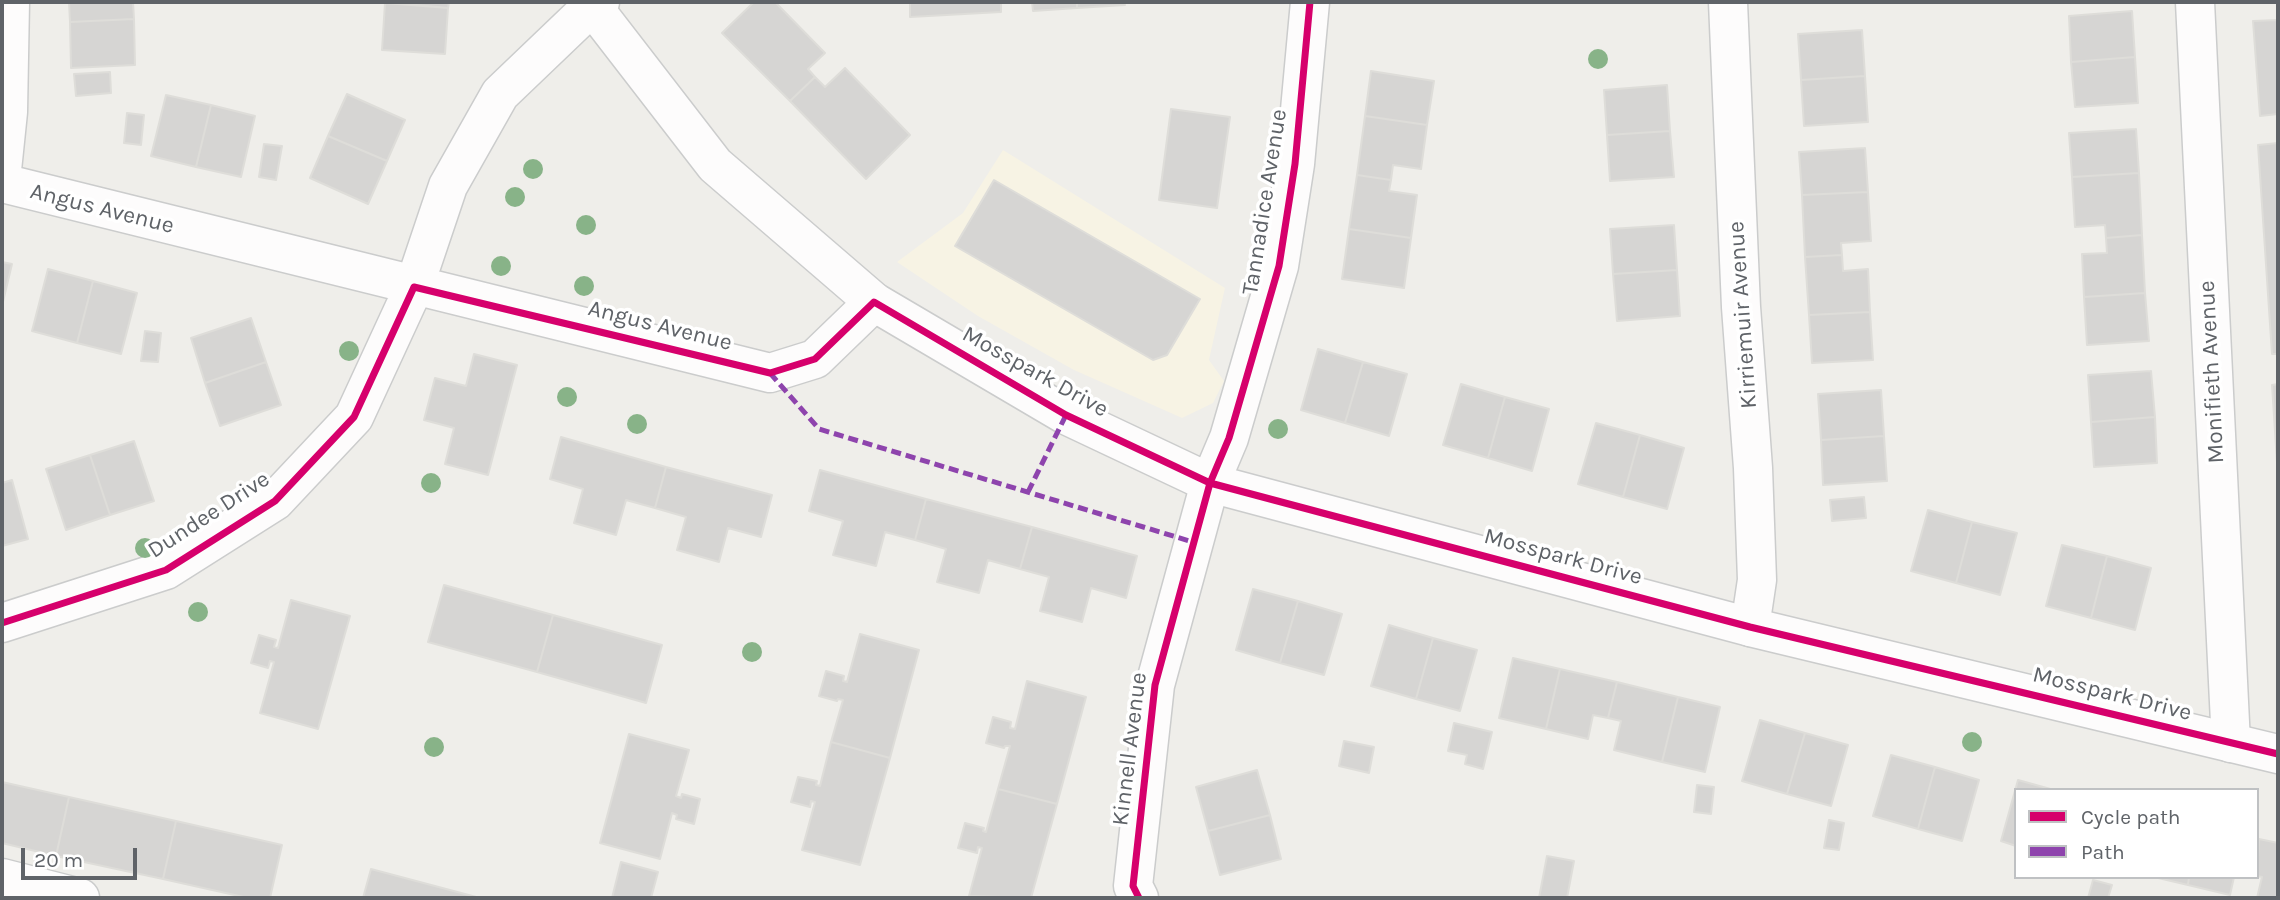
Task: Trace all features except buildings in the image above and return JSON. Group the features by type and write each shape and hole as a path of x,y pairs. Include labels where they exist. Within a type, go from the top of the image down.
{"street":[{"path":"2,170 8,113 10,2"},
{"name":"Tannadice Avenue","path":"1210,483 1229,438 1279,266 1295,164 1310,2"},
{"name":"Kirriemuir Avenue","path":"1728,2 1741,307 1753,468 1757,580 1750,627"},
{"name":"Monifieth Avenue","path":"2195,2 2231,743"},
{"name":"Mosspark Drive","path":"594,3 715,165 874,302 1066,415 1210,483 1750,627 2278,754"},
{"name":"Dundee Drive","path":"2,623 166,570 275,501 354,417 414,287 448,186 500,94 594,3"},
{"name":"Angus Avenue","path":"2,183 414,287 771,373 815,359 874,302"},
{"name":"Kinnell Avenue","path":"1139,898 1133,886 1155,685 1210,483"},
{"path":"2,878 80,898"}],"shaded area":[{"path":"1003,150 1225,288 1209,360 1224,381 1213,403 1182,418 1074,370 978,316 897,262 963,213"}],"marked path":[{"path":"770,373 819,429 1193,542"},
{"path":"1028,492 1066,415"}],"cycle path":[{"path":"1139,898 1133,886 1155,685 1210,483 1229,438 1279,266 1295,164 1310,2"},
{"path":"2,623 166,570 275,501 354,417 414,287 770,373 815,359 874,302 1066,415 1210,483 1750,627 2278,754"}]}
